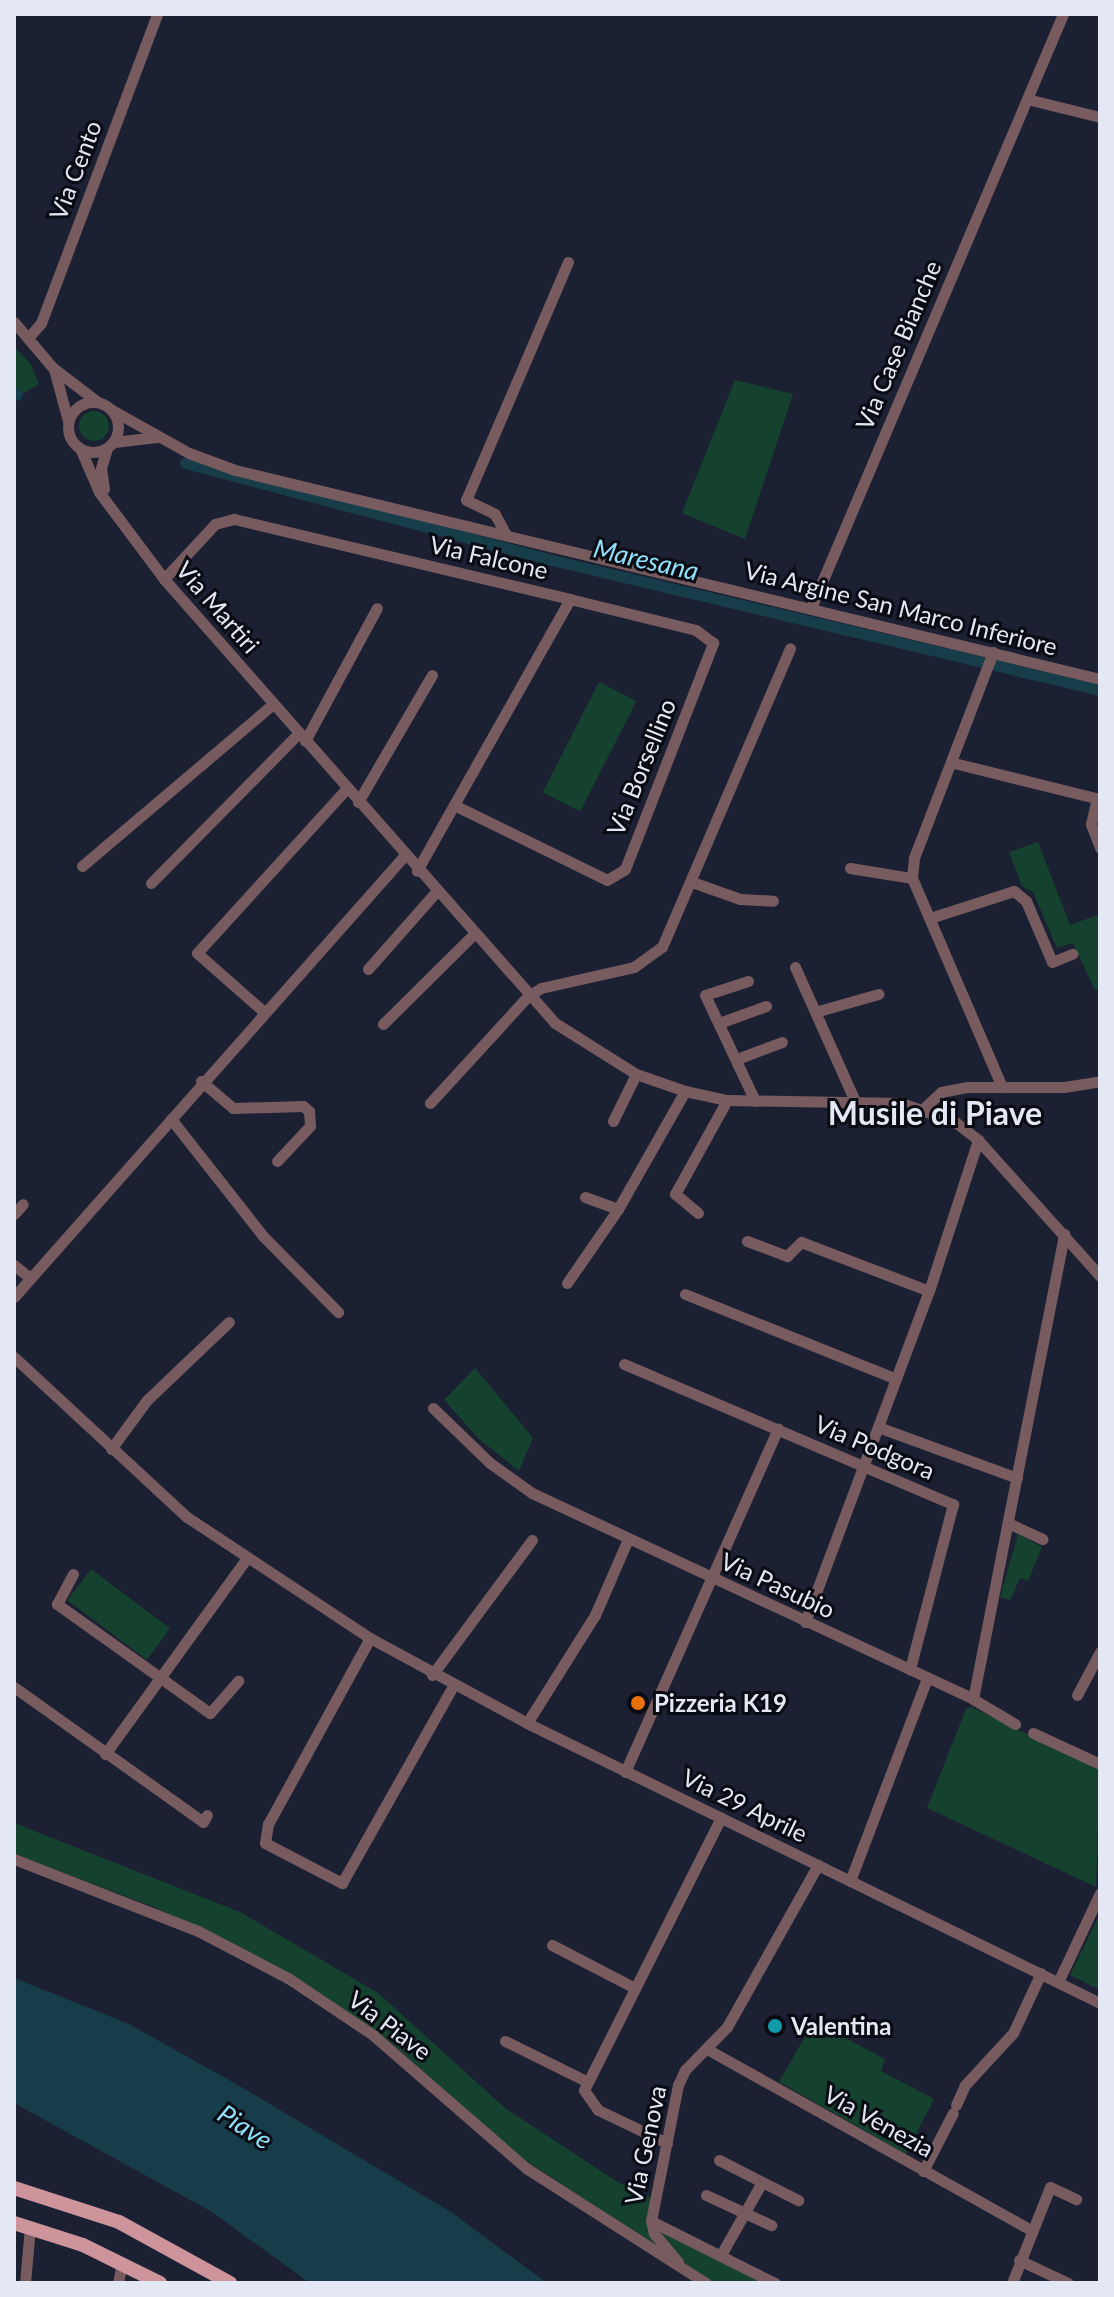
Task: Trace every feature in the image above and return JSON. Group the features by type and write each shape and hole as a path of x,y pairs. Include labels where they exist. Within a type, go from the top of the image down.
{"main road":[{"path":"14,2188 119,2222 230,2283"},
{"path":"14,2223 122,2262 160,2283"}],"street":[{"name":"Via Cento","path":"28,338 41,323 157,14"},
{"name":"Via Case Bianche","path":"811,608 1063,14"},
{"path":"1027,99 1100,117"},
{"path":"506,535 495,514 466,500 568,262"},
{"path":"14,322 53,368 69,435 80,448"},
{"name":"Via Argine San Marco Inferiore","path":"53,368 98,402 158,437 235,470 1100,679"},
{"path":"68,421 77,407 98,402"},
{"path":"105,498 101,476 119,426 112,410"},
{"name":"Via Argine San Marco Inferiore","path":"80,448 95,452 111,445 158,437"},
{"name":"Via Martiri","path":"80,448 105,498 164,579 527,997 575,1038 636,1074 685,1091 727,1100 855,1101 924,1108 978,1140 1100,1276"},
{"name":"Via Falcone","path":"164,579 215,524 234,519 570,599 417,871"},
{"name":"Via Borsellino","path":"454,805 607,880 625,869 713,643 696,630 570,599"},
{"path":"151,883 301,737 377,608"},
{"path":"430,1103 527,997 648,960 667,939 790,648"},
{"path":"992,655 954,763 914,858 912,878 1002,1087"},
{"path":"358,802 432,675"},
{"path":"82,866 273,704"},
{"path":"954,763 1099,798 1091,824 1100,848"},
{"path":"264,1012 197,953 346,789"},
{"path":"14,1297 201,1081 404,856"},
{"path":"850,868 912,878"},
{"path":"692,882 740,899 773,901"},
{"path":"930,918 1014,891 1026,901 1052,962 1072,954"},
{"path":"368,969 436,892"},
{"path":"383,1024 473,935"},
{"path":"795,967 855,1101"},
{"path":"748,981 705,995 755,1101"},
{"path":"815,1012 878,994"},
{"path":"719,1023 766,1006"},
{"path":"737,1059 782,1042"},
{"path":"613,1121 636,1074"},
{"path":"201,1081 233,1108 303,1106 309,1111 310,1126 277,1161"},
{"path":"924,1108 931,1097 948,1092 1100,1081"},
{"path":"567,1283 618,1209 685,1091"},
{"path":"938,1115 948,1092"},
{"path":"698,1213 675,1194 727,1100"},
{"path":"171,1119 263,1236 338,1312"},
{"path":"805,1622 929,1291 978,1140"},
{"path":"969,1167 989,1152"},
{"path":"585,1197 618,1209"},
{"path":"14,1214 23,1204"},
{"path":"973,1699 1057,1255 1064,1234"},
{"path":"747,1241 787,1256 801,1242 929,1291"},
{"path":"1057,1255 1073,1245"},
{"path":"14,1265 30,1278"},
{"path":"685,1294 896,1379"},
{"path":"111,1449 147,1400 229,1322"},
{"name":"Via 29 Aprile","path":"14,1357 187,1517 370,1638 432,1675 1100,2003"},
{"name":"Via Podgora","path":"624,1364 953,1504 910,1669"},
{"name":"Via Pasubio","path":"433,1408 490,1463 532,1493 973,1699 1015,1724"},
{"path":"878,1427 1017,1478"},
{"path":"625,1772 714,1579 778,1429"},
{"path":"1008,1523 1043,1539"},
{"path":"527,1723 595,1615 628,1539"},
{"path":"432,1675 532,1540"},
{"path":"105,1754 247,1558"},
{"path":"73,1574 57,1604 213,1713 238,1681"},
{"path":"370,1638 268,1824 265,1843 342,1883 453,1686"},
{"path":"1077,1695 1100,1652"},
{"path":"850,1881 927,1678"},
{"path":"14,1687 203,1822 207,1815"},
{"path":"1033,1733 1100,1764"},
{"path":"667,2143 591,2104 584,2097 586,2081 721,1818"},
{"name":"Via Piave","path":"14,1859 198,1931 288,1978 384,2044 526,2168 706,2283"},
{"name":"Via Genova","path":"686,2271 654,2233 651,2221 678,2085 727,2027 818,1865"},
{"path":"1058,1982 1100,1893"},
{"path":"552,1945 635,1988"},
{"path":"923,2171 965,2085 1013,2033 1041,1973"},
{"path":"505,2041 586,2081"},
{"name":"Via Venezia","path":"707,2049 1031,2230"},
{"path":"719,2160 798,2200"},
{"path":"722,2253 742,2212 762,2182"},
{"path":"1012,2283 1050,2187 1076,2199"},
{"path":"706,2195 771,2225"},
{"path":"651,2221 722,2253 775,2283"},
{"path":"25,2283 30,2227"},
{"path":"1019,2260 1068,2283"},
{"path":"118,2283 122,2262"}],"green space":[{"path":"14,347 30,363 39,384 19,396 14,395"},
{"path":"735,380 793,394 745,539 682,513"},
{"path":"94,411 105,415 109,426 105,437 94,441 83,437 79,426 83,415"},
{"path":"599,682 636,701 580,812 543,792"},
{"path":"1038,842 1070,925 1100,914 1100,989 1095,990 1073,943 1057,948 1033,892 1022,886 1009,852"},
{"path":"475,1368 533,1438 519,1471 479,1439 444,1400"},
{"path":"1018,1534 1042,1547 1028,1581 1020,1578 1010,1600 1000,1597"},
{"path":"91,1569 170,1629 147,1660 68,1600"},
{"path":"971,1707 1100,1769 1096,1887 927,1808 966,1709"},
{"path":"14,1823 240,1912 378,1993 505,2108 616,2181 652,2198 649,2221 670,2255 516,2154 389,2041 296,1978 154,1907 14,1854"},
{"path":"1100,1914 1100,1990 1070,1975"},
{"path":"811,2026 834,2032 885,2059 881,2071 934,2099 906,2154 779,2082"},
{"path":"658,2231 723,2259 764,2283 715,2283 686,2264"}],"water":[{"name":"Piave","path":"14,1978 129,2024 243,2088 451,2212 547,2283 310,2283 212,2212 14,2103"}],"waterway":[{"name":"Maresana","path":"185,463 552,560 1100,690"}],"place":[{"name":"Pizzeria K19","path":"638,1703"},
{"name":"Valentina","path":"775,2026"}],"district":[{"name":"Musile di Piave","path":"935,1113"}]}
